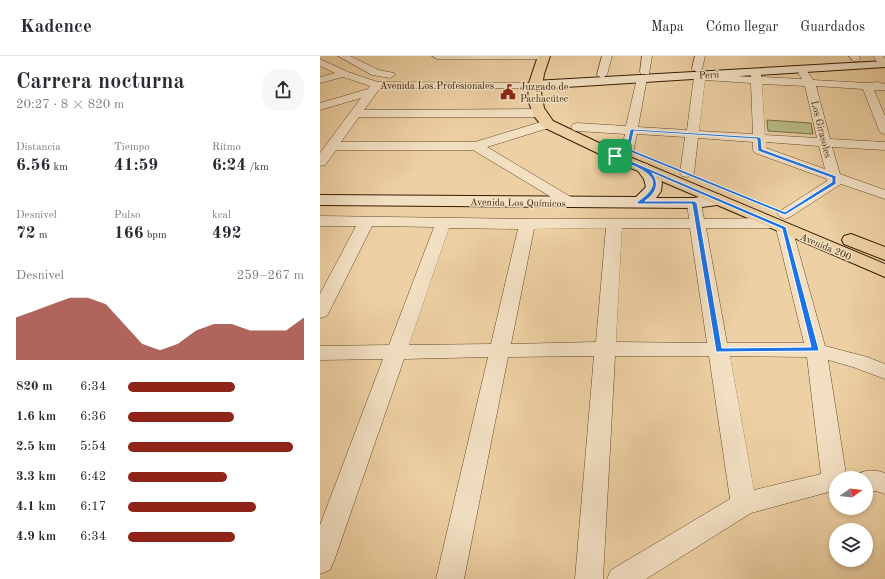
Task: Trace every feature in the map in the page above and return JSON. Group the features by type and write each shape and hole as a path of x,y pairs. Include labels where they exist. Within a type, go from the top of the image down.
{"main road":[{"path":"544,56 545,96"},
{"path":"545,96 559,56"},
{"name":"Perú","path":"545,96 602,75 699,74 756,76 855,57 883,60"},
{"name":"Perú","path":"699,74 883,60"},
{"name":"Perú","path":"545,96 643,75"},
{"name":"Avenida 200","path":"545,96 559,115 577,127 622,152 688,173 780,222 885,271"},
{"name":"Avenida 200","path":"545,96 644,168 715,199 780,222 885,254"},
{"path":"639,203 648,197 654,190 655,183 652,176 644,168"},
{"name":"Avenida Los Químicos","path":"320,200 694,203 707,202 715,199"}],"street":[{"path":"320,58 330,56"},
{"name":"Avenida Los Profesionales","path":"343,56 376,73 545,96"},
{"path":"437,56 544,56"},
{"path":"602,75 607,56"},
{"path":"622,152 632,130 647,56"},
{"path":"688,173 700,56"},
{"name":"Avenida Los Profesionales","path":"320,62 374,88 403,86 545,96"},
{"name":"Los Girasoles","path":"808,66 810,83 834,177"},
{"path":"320,80 344,74"},
{"path":"885,86 810,83 756,76 760,150 885,195"},
{"path":"867,86 885,130"},
{"path":"320,107 374,88"},
{"path":"324,154 374,88"},
{"path":"355,114 545,96"},
{"path":"324,154 476,146 545,96"},
{"path":"577,127 885,146"},
{"path":"476,146 570,203"},
{"path":"320,221 528,224 780,222 834,183 834,177"},
{"path":"694,203 744,504"},
{"path":"320,312 366,222"},
{"path":"780,222 816,350 834,471"},
{"path":"320,561 444,223"},
{"path":"589,579 614,223"},
{"path":"450,579 528,224"},
{"path":"320,353 606,349 816,350 860,362 885,372"},
{"path":"621,579 744,504 829,482"},
{"path":"873,482 885,484"}],"green space":[{"path":"767,120 811,123 813,134 768,131"}],"place":[{"name":"Juzgado de Pachacútec","path":"508,92"}],"route":[{"path":"615,156 628,149 785,214 834,183 834,177 760,150 759,138 632,130 628,149 615,156 644,168 652,176 655,183 654,190 648,197 639,203 694,203 719,350 816,350 784,228 715,199 665,177 644,168 615,156"}]}
